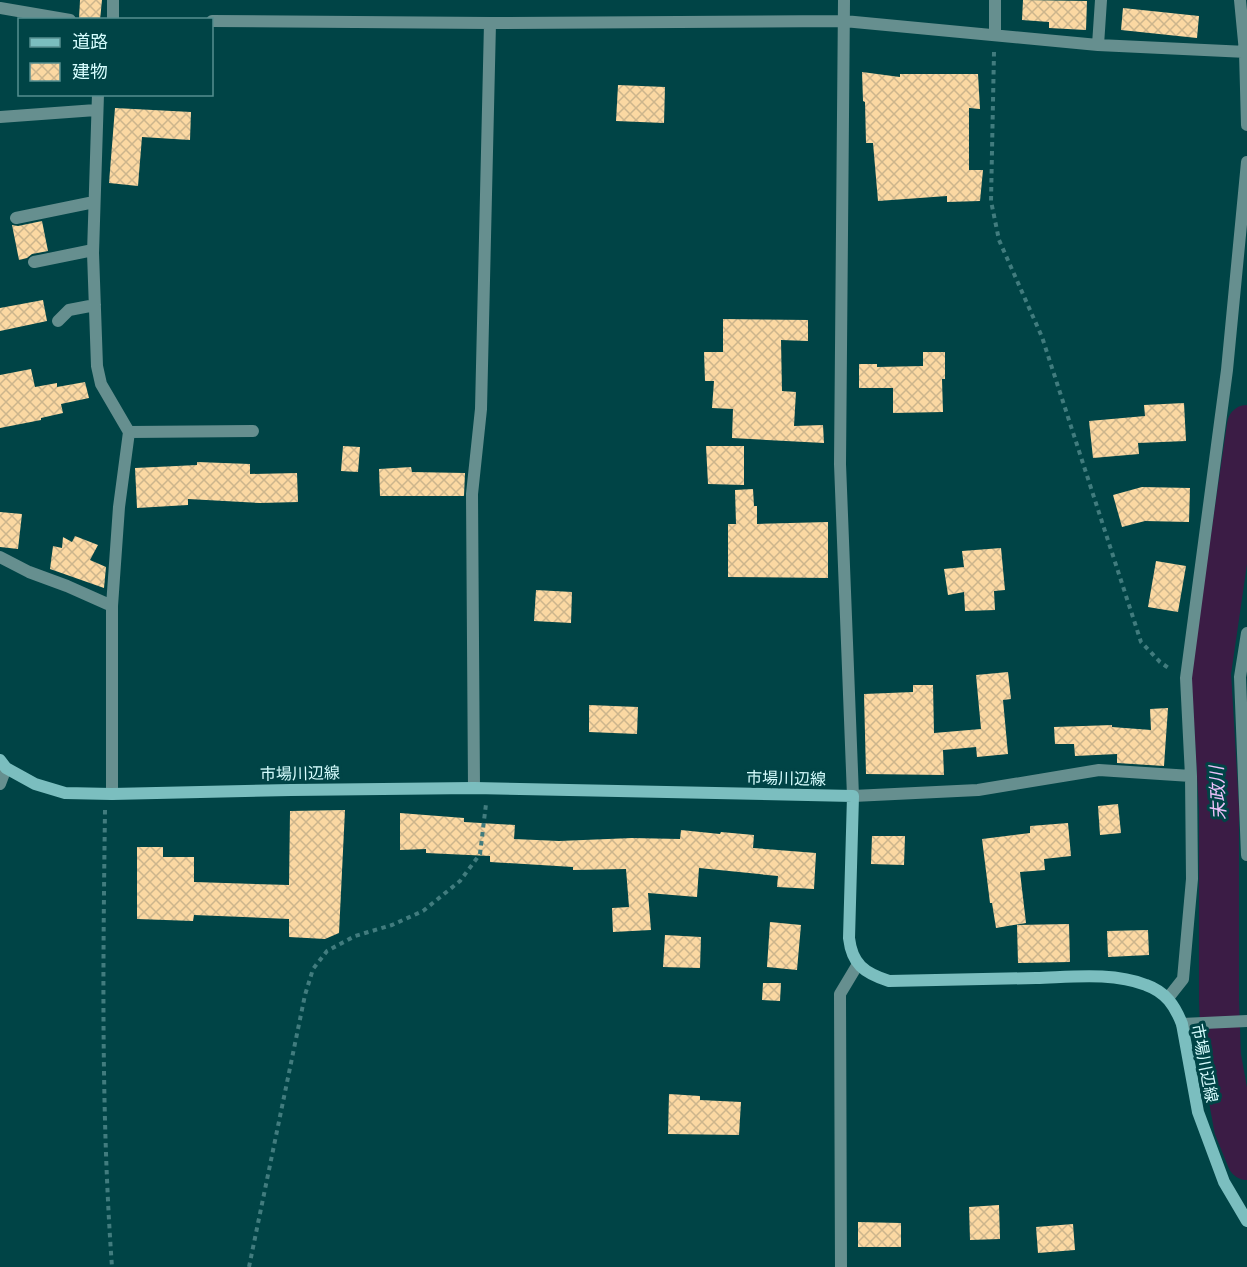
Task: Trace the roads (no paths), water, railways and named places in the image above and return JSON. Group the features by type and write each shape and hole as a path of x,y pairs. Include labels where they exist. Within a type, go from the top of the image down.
{"main road":[{"name":"市場川辺線","path":"3,764 35,784 65,793 474,788 854,796"},
{"path":"854,796 849,938 851,952 858,964 871,975 889,981 1074,977 1123,979 1148,985 1168,998"},
{"name":"市場川辺線","path":"1168,998 1182,1024 1198,1112 1224,1182 1247,1221"}],"street":[{"path":"112,0 113,18"},
{"path":"844,0 840,464 854,796 978,790 1099,770 1191,776"},
{"path":"995,0 995,35"},
{"path":"1098,45 1101,0"},
{"path":"1240,0 1246,52 1247,125"},
{"path":"0,8 58,18"},
{"path":"213,21 490,23 844,21 1098,45 1246,52"},
{"path":"474,788 472,494 481,409 490,23"},
{"path":"98,96 93,250 97,366 101,384 129,432 119,507 112,606 108,794"},
{"path":"0,117 96,110"},
{"path":"1168,998 1183,979 1192,879 1191,776 1186,678 1227,370 1247,162"},
{"path":"16,218 94,202"},
{"path":"34,262 93,250"},
{"path":"58,321 69,310 95,305"},
{"path":"129,432 253,431"},
{"path":"0,557 29,572 112,606"},
{"path":"1247,633 1240,677 1247,855"},
{"path":"0,784 3,764"},
{"path":"841,1267 840,994 858,964"},
{"path":"1182,1024 1246,1021"}],"waterway":[{"name":"末政川","path":"1247,425 1211,673 1219,808 1221,1056 1234,1128 1247,1160"}]}
